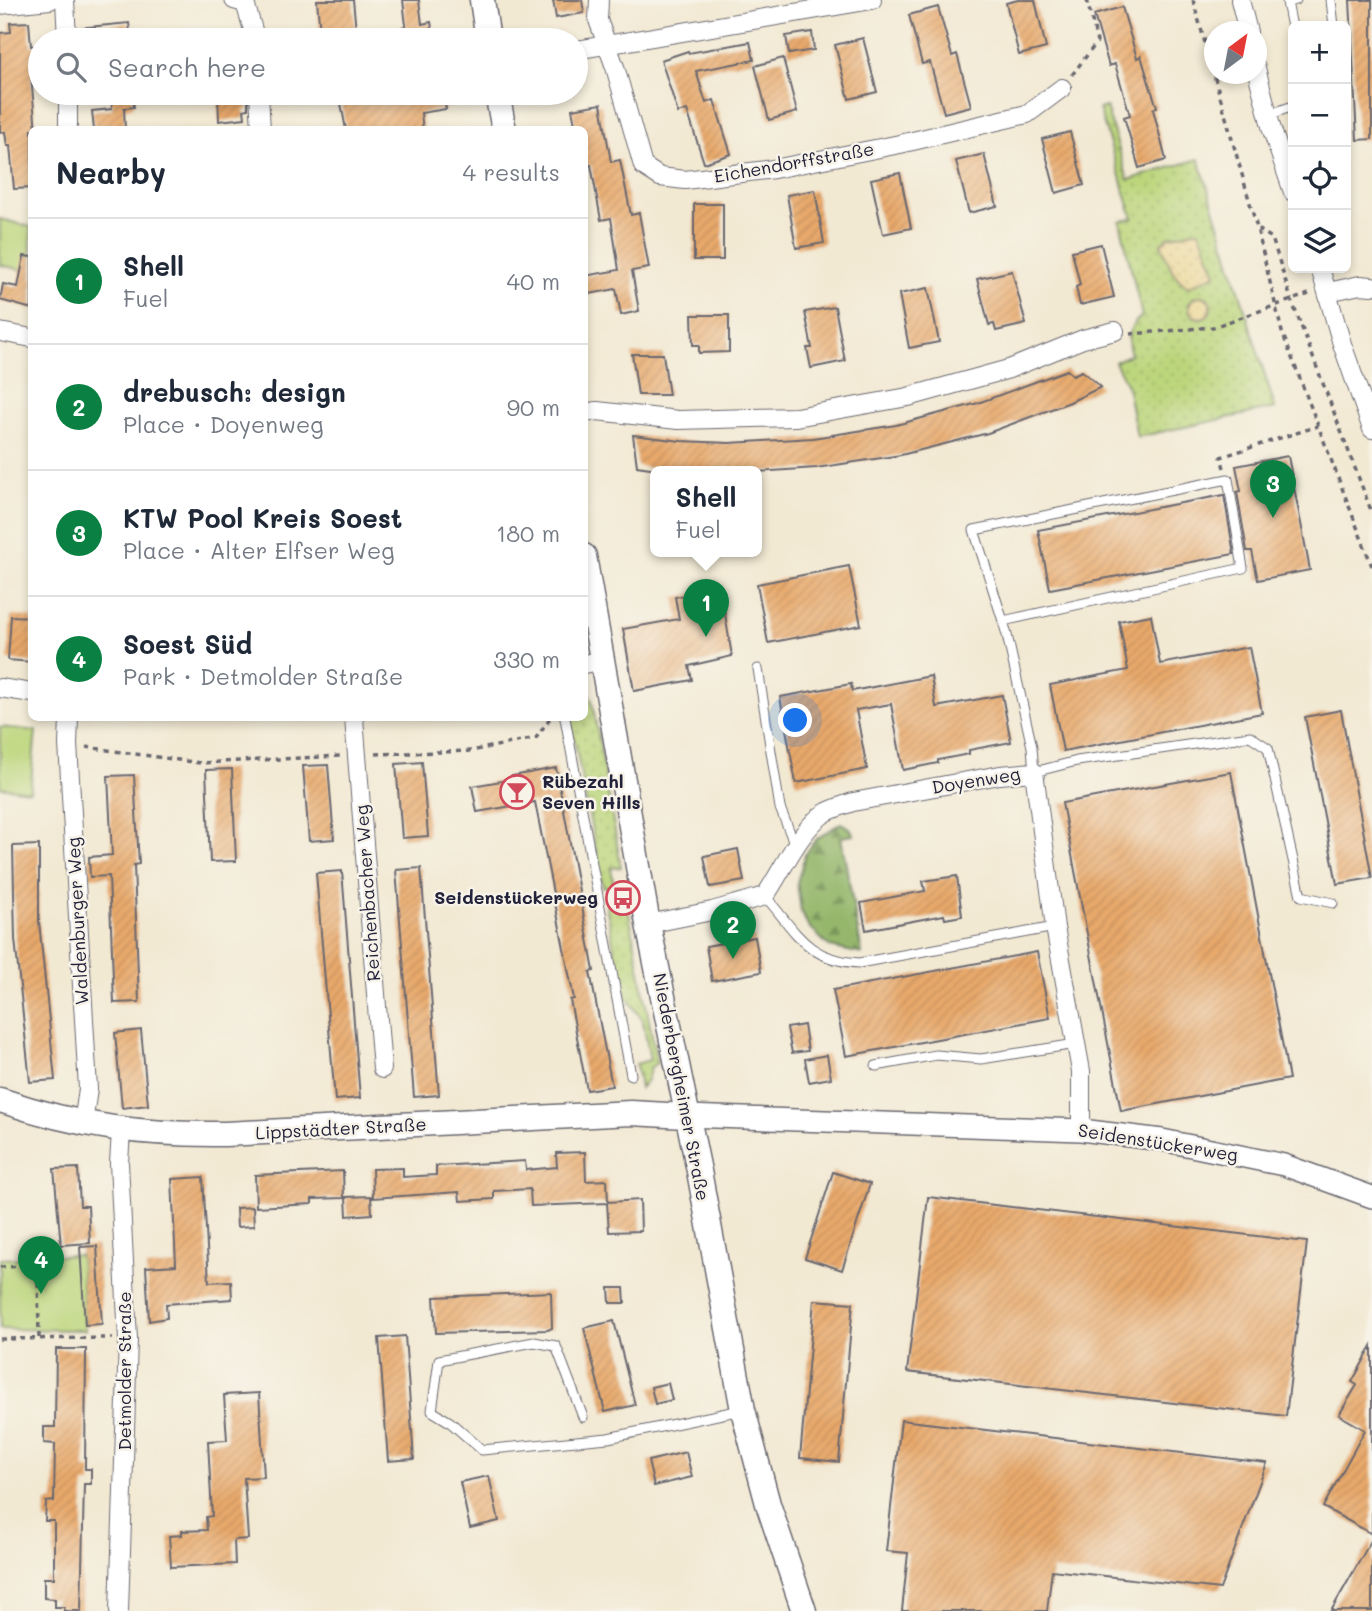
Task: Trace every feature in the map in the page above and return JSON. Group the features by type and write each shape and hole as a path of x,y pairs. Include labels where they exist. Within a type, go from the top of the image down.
{"main road":[{"path":"482,0 486,28"},
{"path":"499,105 503,126"},
{"name":"Niederbergheimer Straße","path":"588,598 594,662 699,1171 743,1410 768,1504 804,1611"},
{"name":"Lippstädter Straße","path":"0,1100 83,1124 121,1131 173,1135 631,1113 686,1116"}],"street":[{"path":"0,5 50,0"},
{"path":"65,0 66,28"},
{"path":"599,0 598,20 607,44"},
{"path":"588,48 872,0"},
{"path":"1240,0 1245,21"},
{"path":"242,1 252,28"},
{"name":"Eichendorffstraße","path":"607,44 643,166 660,177 685,180 774,169 900,144 1027,114 1062,88"},
{"path":"1260,84 1288,177"},
{"path":"68,105 68,126"},
{"path":"260,105 261,126"},
{"path":"1322,273 1342,344 1372,429"},
{"path":"1328,292 1360,285 1372,286"},
{"path":"588,412 597,411 678,420 796,416 908,397 1009,369 1083,340 1115,331"},
{"path":"0,332 28,337"},
{"path":"0,688 28,692"},
{"name":"Waldenburger Weg","path":"69,721 88,1089 83,1124"},
{"name":"Reichenbacher Weg","path":"354,721 382,1069"},
{"name":"Doyenweg","path":"765,896 795,847 825,813 853,802 1000,775 1034,772 1055,927 1081,1071 1081,1130"},
{"path":"648,924 712,911 765,896"},
{"name":"Seidenstückerweg","path":"686,1116 1081,1130 1162,1140 1283,1165 1372,1197"},
{"name":"Detmolder Straße","path":"119,1611 128,1340 119,1163 121,1131"}],"lane":[{"path":"1291,21 1287,2 1296,0"},
{"path":"1331,0 1333,21"},
{"path":"1268,115 1288,108"},
{"path":"1003,621 1243,568 1228,479 974,530 1003,621 1032,747 1034,772 1077,761 1250,736 1268,748 1301,896 1333,904"},
{"path":"758,670 780,808 795,847"},
{"path":"566,721 631,1075"},
{"path":"765,896 815,952 844,962 859,963 1055,927"},
{"path":"876,1066 936,1055 981,1059 1076,1044"},
{"path":"583,1417 556,1346 534,1342 439,1360 432,1411 450,1422 482,1450 608,1438 743,1410"}],"path":[{"path":"1062,88 1097,42 1087,0"},
{"path":"1193,0 1257,228 1282,332 1372,566"},
{"path":"1257,228 1272,238 1291,299 1372,513"},
{"path":"1115,331 1133,335 1213,327 1291,299 1328,292"},
{"path":"1228,479 1221,457 1318,426"},
{"path":"68,744 200,763 471,751 537,738 548,721"},
{"path":"0,1267 29,1266 38,1274 39,1338"},
{"path":"0,1339 128,1340"}],"green space":[{"path":"1106,107 1128,180 1199,159 1275,408 1137,437 1127,385 1115,362 1131,354 1128,343 1130,332 1134,323 1142,316 1120,221 1133,218 1099,109"},
{"path":"0,219 28,226 28,271 0,265"},
{"path":"588,694 592,700 621,867 611,868 614,886 603,887 571,721 588,721"},
{"path":"0,727 36,731 30,791 0,787"},
{"path":"841,823 850,828 854,835 841,837 862,954 830,947 808,926 801,911 797,883 805,855 816,839"},
{"path":"627,902 657,1063 651,1067 647,1080 640,1088 636,1064 650,1060 643,1021 622,990 606,905"},
{"path":"80,1255 85,1330 0,1329 0,1259"}],"sand":[{"path":"1199,230 1216,274 1189,287 1175,274 1161,244 1168,237"},
{"path":"1200,296 1208,299 1211,307 1208,315 1200,318 1192,315 1189,307 1192,299"}],"building":[{"path":"317,0 353,0 356,28 320,28"},
{"path":"403,0 419,0 422,24 431,22 432,28 402,28 406,26"},
{"path":"553,0 582,0 584,13 556,18"},
{"path":"1035,0 1046,48 1019,55 1006,3"},
{"path":"1350,0 1372,0 1372,139 1357,140"},
{"path":"938,7 952,56 957,54 971,106 944,113 930,62 922,64 909,15"},
{"path":"1122,7 1137,58 1141,56 1157,107 1153,109 1166,160 1139,168 1124,117 1130,115 1115,64 1109,66 1094,15"},
{"path":"29,22 28,105 34,105 36,126 28,126 28,188 14,189 10,146 7,146 5,132 0,132 0,33 11,32 10,23"},
{"path":"129,23 130,28 78,28"},
{"path":"812,32 814,50 789,54 786,36"},
{"path":"863,38 877,92 849,99 835,45"},
{"path":"750,42 754,60 696,71 706,103 714,100 731,154 704,163 687,110 678,113 661,60 688,51 689,53"},
{"path":"783,58 797,112 769,120 755,66"},
{"path":"601,104 611,162 620,160 631,215 639,213 649,268 632,271 639,311 621,315 616,289 588,294 588,275 619,270 611,218 601,220 591,165 588,165 588,126 575,126 572,109"},
{"path":"112,105 134,107 124,108 125,126 94,126 92,111 112,109"},
{"path":"218,105 248,105 248,109 244,110 245,118 219,121"},
{"path":"341,105 445,105 446,109 421,113 423,126 345,126"},
{"path":"1070,132 1084,185 1056,193 1042,139"},
{"path":"984,154 997,206 969,213 956,161"},
{"path":"900,173 911,228 883,234 871,179"},
{"path":"815,190 824,243 796,248 787,195"},
{"path":"694,204 723,204 723,260 694,260"},
{"path":"1101,244 1114,297 1080,305 1076,287 1080,285 1072,251"},
{"path":"24,256 28,256 28,308 0,300 3,284 18,287"},
{"path":"1012,271 1026,324 996,331 994,324 989,325 977,279"},
{"path":"928,288 939,342 909,348 899,294"},
{"path":"835,307 845,361 811,368 807,348 812,348 805,312"},
{"path":"692,315 729,315 729,352 699,353 699,345 693,345"},
{"path":"632,354 663,354 669,395 638,395"},
{"path":"1067,370 1073,375 1082,371 1101,387 1070,402 988,433 901,455 816,468 762,472 762,466 637,466 633,435 729,443 813,438 896,425 978,403"},
{"path":"1288,456 1310,570 1258,580 1252,551 1247,551 1237,492 1241,491 1236,466"},
{"path":"1224,495 1234,554 1050,589 1038,530"},
{"path":"849,566 861,625 768,643 757,584"},
{"path":"707,591 708,597 724,608 732,656 689,666 692,680 634,691 623,629 679,619 675,597"},
{"path":"1151,615 1160,664 1249,647 1262,713 1063,751 1050,685 1128,670 1119,621"},
{"path":"11,616 28,617 28,662 8,660"},
{"path":"931,676 936,707 1002,695 1011,742 969,750 969,754 903,770 891,704 856,710 867,769 796,783 780,697 851,684 852,691"},
{"path":"1341,710 1372,878 1337,884 1305,717"},
{"path":"422,762 428,836 402,838 396,764"},
{"path":"328,765 334,839 309,841 303,766"},
{"path":"556,768 594,971 590,972 612,1086 587,1090 570,1000 574,999 535,802 477,812 472,786"},
{"path":"232,769 236,861 210,862 206,770"},
{"path":"1231,772 1289,1079 1121,1111 1062,803"},
{"path":"134,775 139,864 134,865 139,1002 114,1003 109,876 90,877 89,857 112,855 108,776"},
{"path":"39,845 39,921 55,1080 30,1082 15,939 13,846"},
{"path":"738,849 744,881 710,887 704,856"},
{"path":"421,868 439,1095 414,1097 396,870"},
{"path":"342,871 360,1098 335,1100 316,873"},
{"path":"957,876 962,916 945,919 944,915 866,930 861,903 925,891 923,881"},
{"path":"755,937 761,972 712,981 706,946"},
{"path":"1037,952 1050,1018 846,1056 833,990"},
{"path":"804,1025 808,1051 792,1053 787,1028"},
{"path":"141,1030 148,1105 122,1108 115,1033"},
{"path":"827,1055 831,1078 809,1082 805,1059"},
{"path":"585,1152 586,1181 607,1180 608,1202 640,1200 641,1231 609,1232 607,1203 531,1206 530,1189 494,1191 494,1199 460,1201 459,1192 373,1198 372,1169 403,1168 403,1177 436,1175 436,1166 525,1161 526,1170 557,1167 556,1153"},
{"path":"78,1168 80,1206 88,1206 90,1243 61,1245 54,1169"},
{"path":"343,1171 344,1198 312,1199 312,1204 256,1207 255,1175"},
{"path":"833,1172 870,1184 842,1270 805,1258"},
{"path":"203,1177 209,1282 231,1281 232,1299 166,1304 167,1318 149,1321 146,1267 176,1265 172,1179"},
{"path":"371,1196 372,1214 347,1216 346,1197"},
{"path":"928,1197 1307,1242 1286,1416 907,1372"},
{"path":"253,1207 254,1226 237,1227 236,1208"},
{"path":"97,1246 102,1324 85,1325 80,1247"},
{"path":"609,1288 624,1288 625,1303 610,1303"},
{"path":"551,1292 552,1328 548,1330 436,1333 434,1297"},
{"path":"814,1300 853,1303 839,1462 800,1458"},
{"path":"614,1321 635,1405 605,1412 584,1328"},
{"path":"405,1336 414,1459 388,1461 379,1338"},
{"path":"1372,1346 1372,1534 1323,1507 1365,1430 1339,1415 1357,1385 1352,1382"},
{"path":"56,1349 86,1349 85,1469 91,1469 91,1484 84,1484 81,1611 64,1611 64,1607 55,1607 55,1599 44,1598 44,1578 54,1578 54,1521 45,1521 46,1502 54,1501 55,1444 44,1443 44,1427 55,1427"},
{"path":"668,1383 672,1400 655,1404 651,1387"},
{"path":"259,1393 264,1477 244,1478 248,1539 234,1540 235,1564 171,1567 169,1536 182,1535 182,1531 207,1530 206,1517 212,1516 208,1441 227,1440 224,1395"},
{"path":"901,1420 1267,1463 1220,1589 1052,1570 1047,1611 902,1611 908,1553 886,1551"},
{"path":"686,1452 692,1477 654,1486 648,1461"},
{"path":"489,1476 499,1521 470,1528 460,1482"},
{"path":"1372,1539 1372,1611 1331,1611"}],"place":[{"name":"KTW Pool Kreis Soest","path":"1273,518"},
{"name":"Shell","path":"706,637"},
{"name":"Rübezahl Seven Hills","path":"517,792"},
{"name":"Seidenstückerweg","path":"623,898"},
{"name":"drebusch: design","path":"733,959"},
{"name":"Soest Süd","path":"41,1294"}]}
